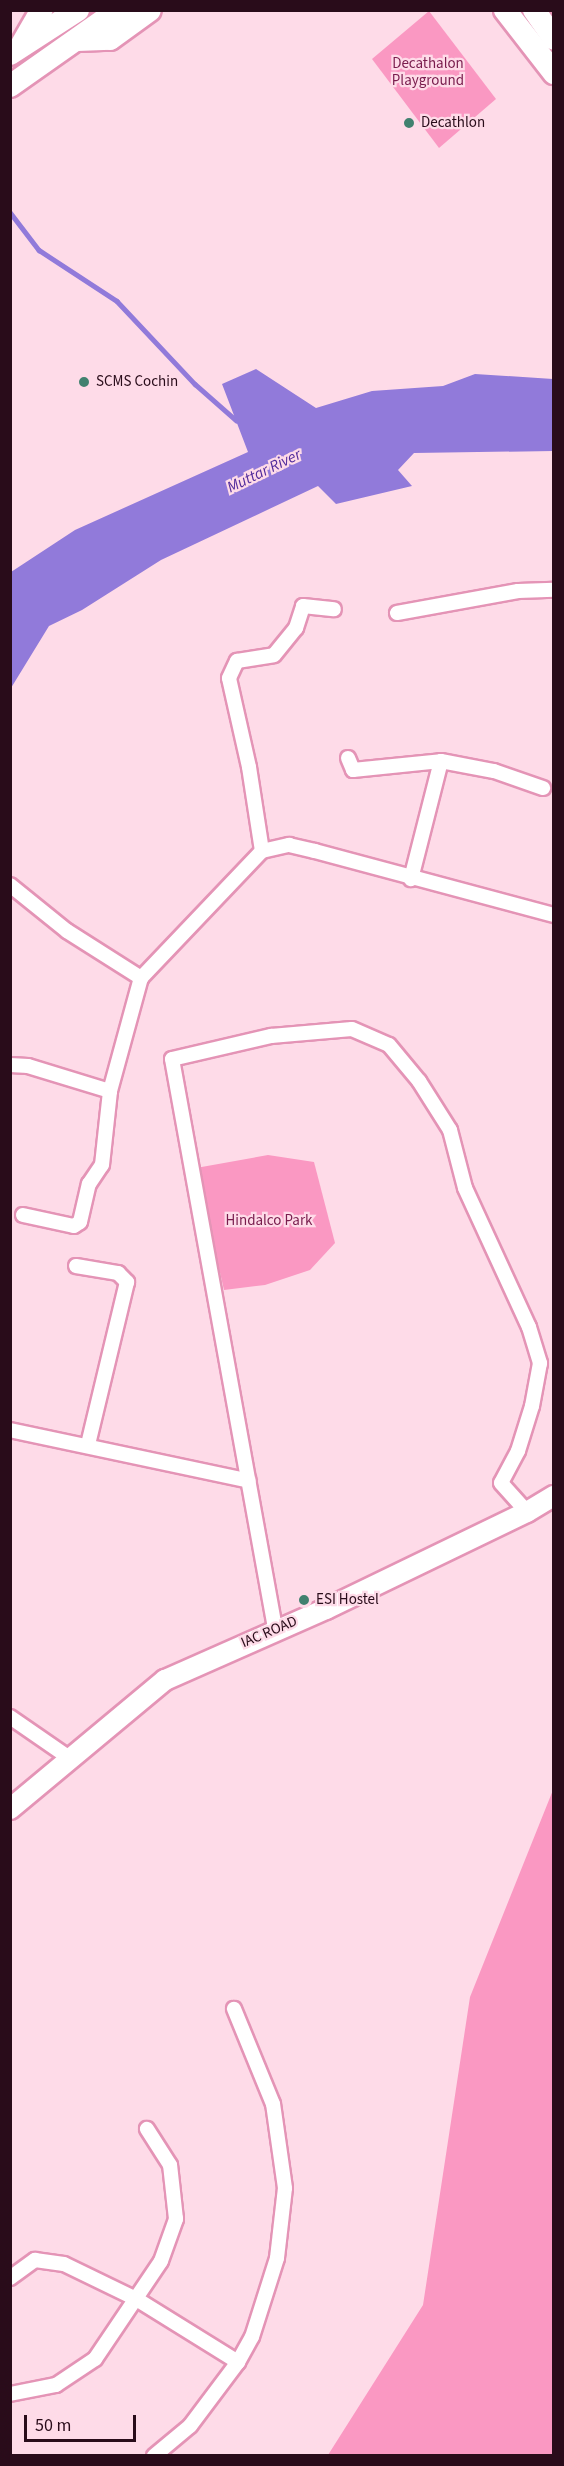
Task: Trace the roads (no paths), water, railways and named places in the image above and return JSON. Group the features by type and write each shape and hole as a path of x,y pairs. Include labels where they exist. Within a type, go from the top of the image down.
{"highway":[{"path":"15,51 42,10"},
{"path":"15,51 78,10"},
{"path":"10,86 118,10"},
{"path":"77,40 110,39 150,10"},
{"path":"506,10 554,73"},
{"path":"534,10 554,39"}],"main road":[{"name":"IAC ROAD","path":"10,1809 68,1757 165,1680 275,1628 326,1609 527,1512 554,1496"}],"street":[{"path":"397,613 518,591 554,590"},
{"path":"262,851 229,678 237,660 274,655 296,628 303,606 334,609"},
{"path":"348,758 353,770 441,761 494,771 543,788"},
{"path":"411,879 441,761"},
{"path":"23,1215 74,1226 80,1222 89,1184 102,1165 110,1091 141,978 262,851 289,845 554,915"},
{"path":"10,885 67,931 141,978"},
{"path":"275,1628 172,1059 271,1036 352,1029 389,1045 450,1130 465,1188 529,1327 540,1363 532,1406 518,1452 501,1483 527,1512"},
{"path":"10,1065 28,1066 110,1091"},
{"path":"76,1266 118,1273 127,1282 88,1444"},
{"path":"10,1430 56,1441 88,1444 249,1481"},
{"path":"10,1717 68,1757"},
{"path":"154,2456 190,2426 237,2362 252,2337 277,2258 285,2188 273,2104 234,2009"},
{"path":"10,2394 56,2385 95,2359 138,2300 161,2261 176,2219 170,2164 147,2129"},
{"path":"10,2278 35,2260 64,2264 138,2300 237,2362"}],"water":[{"name":"Muttar River","path":"256,369 316,408 372,391 443,386 475,374 553,379 553,451 414,453 398,470 412,486 336,504 318,486 161,560 82,610 49,626 11,688 11,572 75,530 248,452 222,384"}],"waterway":[{"path":"10,212 39,250 117,301 195,384 236,420"}],"place":[{"name":"Decathlon","path":"409,123"},
{"name":"SCMS Cochin","path":"84,382"},
{"name":"ESI Hostel","path":"304,1600"}],"park label":[{"name":"Decathalon Playground","path":"428,72"},
{"name":"Hindalco Park","path":"269,1221"}]}
